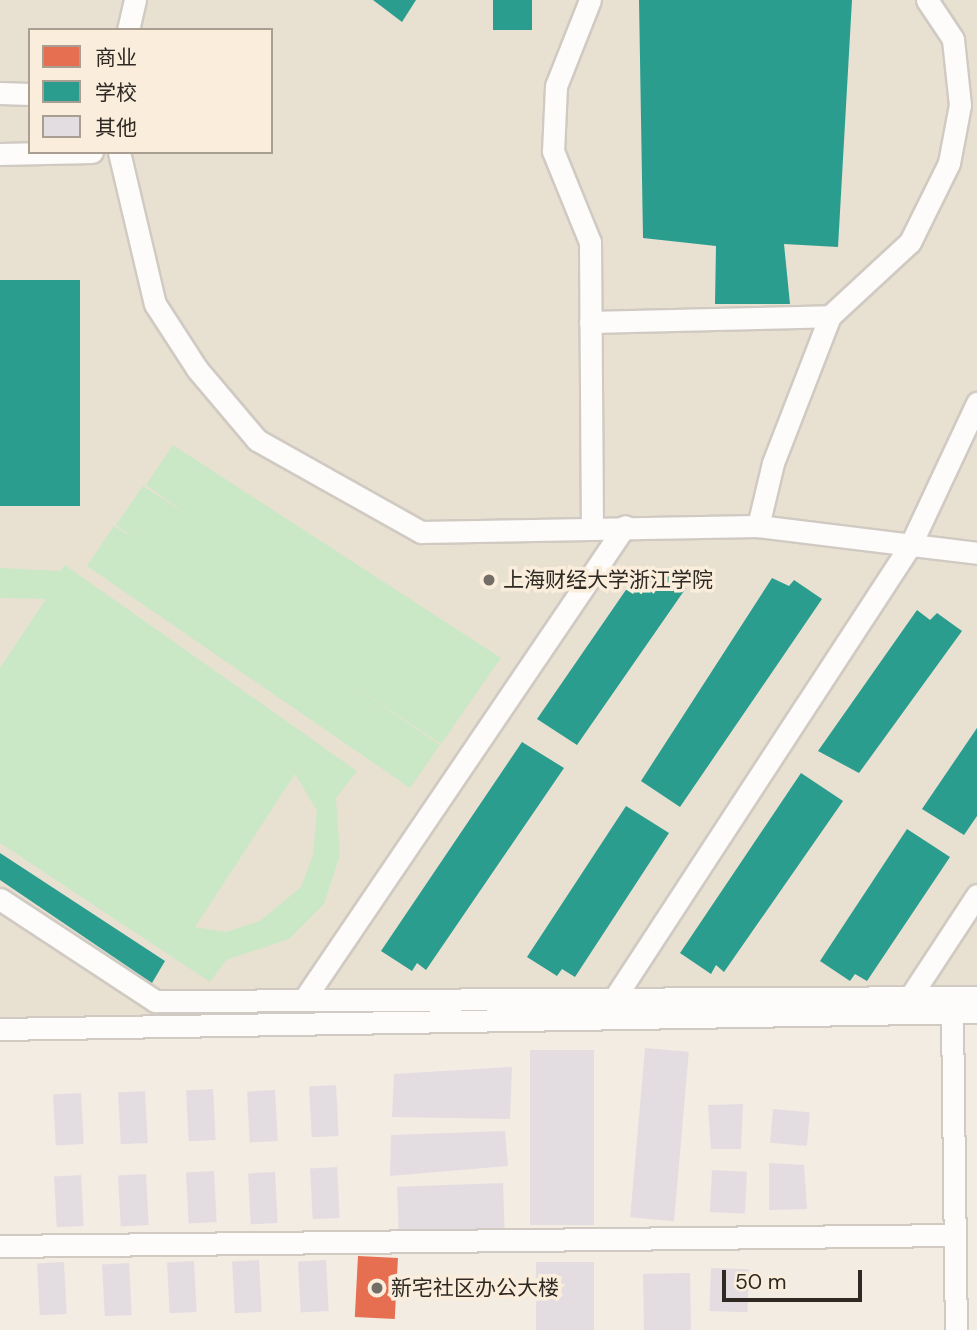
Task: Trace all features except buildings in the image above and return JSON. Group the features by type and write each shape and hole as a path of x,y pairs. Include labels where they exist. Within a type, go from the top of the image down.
{"street":[{"path":"128,28 135,0"},
{"path":"590,0 556,86 553,151 590,242 592,527"},
{"path":"758,526 774,463 830,316 910,242 949,163 960,106 953,39 927,0"},
{"path":"0,93 28,94"},
{"path":"0,154 28,153"},
{"path":"118,154 155,304 197,369 257,440 421,533 625,526 758,526 977,553"},
{"path":"590,322 830,316"},
{"path":"612,1002 911,544 977,404"},
{"path":"304,998 625,526"},
{"path":"910,997 977,895"},
{"path":"0,899 155,1001 304,998 612,1002 977,997"},
{"path":"952,1012 956,1330"},
{"path":"0,1029 977,1012"},
{"path":"0,1246 955,1235"}],"shaded area":[{"name":"上海财经大学浙江学院","path":"0,0 977,0 977,1008 0,1017"}],"green space":[{"path":"173,445 501,658 441,744 352,685 440,745 410,788 87,566 114,526 135,539 116,525 143,486 188,515 146,485"},
{"path":"65,565 357,771 336,798 340,855 324,904 289,939 226,960 210,982 0,843 0,668 46,599 0,598 0,568 60,571","holes":["295,774 317,811 313,855 301,887 260,921 226,932 195,927"]}],"place":[{"name":"上海财经大学浙江学院","path":"489,580"},
{"name":"新宅社区办公大楼","path":"377,1288"}]}
